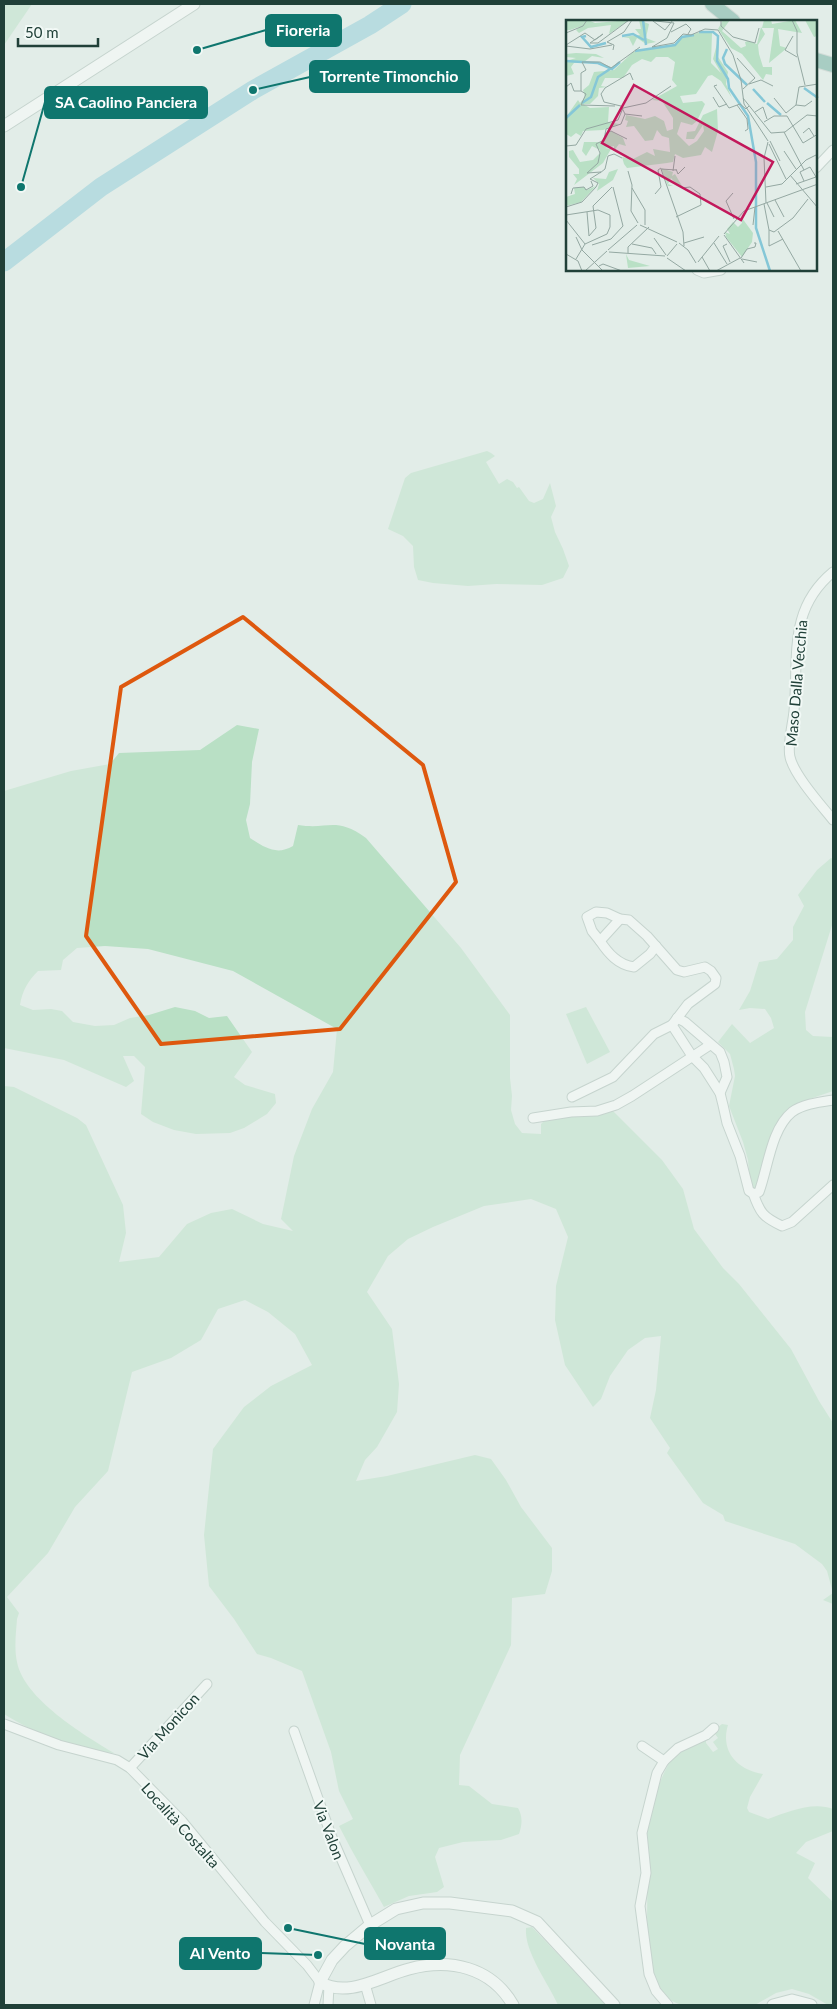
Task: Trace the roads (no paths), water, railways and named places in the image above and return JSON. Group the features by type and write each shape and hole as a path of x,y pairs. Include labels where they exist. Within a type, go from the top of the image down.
{"main road":[{"path":"712,4 733,20"},
{"path":"817,60 833,65"}],"street":[{"path":"4,126 194,4"},
{"path":"817,167 833,150"},
{"path":"699,271 704,273 715,271"},
{"name":"Maso Dalla Vecchia","path":"833,572 812,593 802,613 798,634 790,756 811,793 833,820"},
{"path":"572,1097 613,1077 654,1034 675,1021 688,1004 715,984 716,978 712,971 705,967 684,972 678,970 656,946 637,926 629,920 620,919 608,913 596,912 587,917 592,932 610,955 622,964 631,967 650,954 656,946"},
{"path":"600,941 620,919"},
{"path":"675,1021 685,1022 720,1052 727,1077 720,1093"},
{"path":"675,1021 692,1056 704,1068 720,1093 727,1124 740,1156 746,1185 748,1191 753,1194 759,1210 772,1221 782,1226 792,1222 833,1185"},
{"path":"533,1118 605,1109 632,1096 710,1044"},
{"path":"753,1194 759,1192 776,1135 792,1112 805,1106 833,1100"},
{"name":"Via Monicon","path":"130,1768 207,1684"},
{"name":"Località Costalta","path":"4,1724 60,1745 117,1760 130,1768 182,1821 264,1922 324,1984"},
{"path":"668,2005 656,1991 649,1974 640,1906 646,1872 642,1833 657,1773 664,1761 678,1748 706,1735 714,1728"},
{"name":"Via Valon","path":"294,1731 331,1835 370,1925"},
{"path":"642,1746 664,1761"},
{"path":"314,2005 332,1960 370,1925 396,1909 423,1903 450,1903 512,1911 537,1922 614,2005"},
{"path":"324,1984 340,1988 365,1984 410,1968 458,1966 486,1975 507,1995 513,2005"},
{"path":"324,1984 328,2005"},
{"path":"365,1984 371,2005"},
{"path":"773,2005 792,2000 811,2005"}],"waterway":[{"path":"4,262 101,187 253,90 370,25 402,4"}],"place":[{"name":"Fioreria","path":"197,50"},
{"name":"Torrente Timonchio","path":"253,90"},
{"name":"SA Caolino Panciera","path":"21,187"},
{"name":"Novanta","path":"288,1928"},
{"name":"Al Vento","path":"318,1955"}]}
